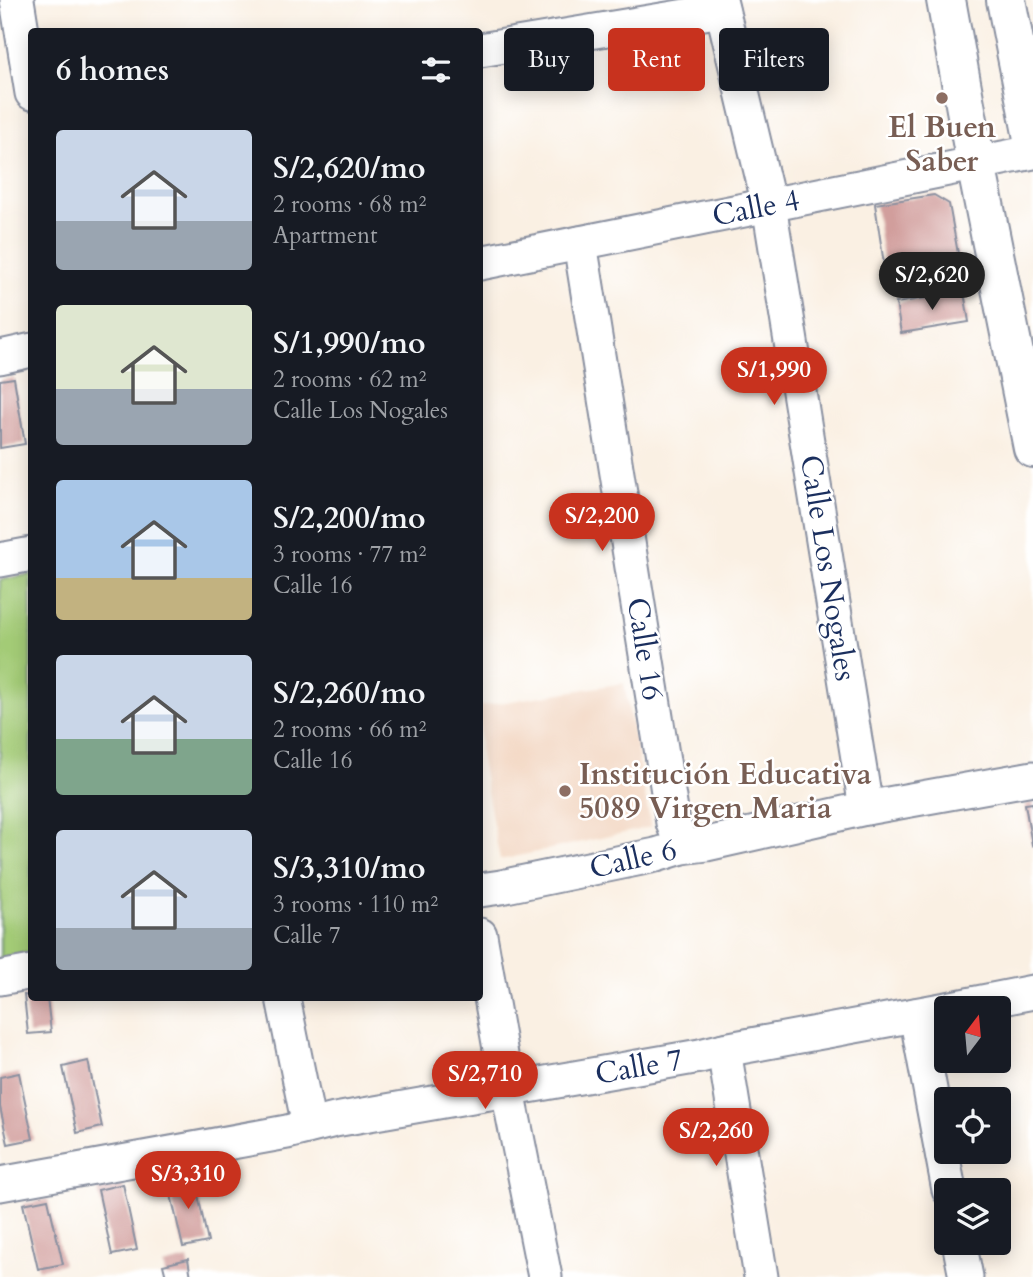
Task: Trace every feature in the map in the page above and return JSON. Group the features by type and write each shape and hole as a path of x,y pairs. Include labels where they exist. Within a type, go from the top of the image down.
{"main road":[{"path":"946,0 1033,447"},
{"path":"1006,0 1033,138"}],"street":[{"path":"17,0 28,68"},
{"path":"483,49 721,5"},
{"name":"Calle Los Nogales","path":"721,5 769,205 866,808"},
{"name":"Calle 4","path":"483,262 1033,152"},
{"name":"Calle 16","path":"580,243 673,822 682,847"},
{"path":"0,357 28,351"},
{"path":"0,561 28,555"},
{"name":"Calle 6","path":"483,890 656,855 682,847 707,844 866,808 1033,778"},
{"path":"483,952 545,1277"},
{"path":"0,978 28,973"},
{"name":"Calle 7","path":"1012,996 1033,992"},
{"path":"284,1001 309,1126"},
{"name":"Calle 7","path":"0,1184 934,1012"},
{"path":"724,1050 761,1277"},
{"path":"942,1073 948,1178"},
{"path":"962,1255 966,1277"}],"shaded area":[{"name":"Institución Educativa 5089 Virgen Maria","path":"624,683 651,827 500,860 483,771 483,706"}],"green space":[{"path":"28,575 28,953 0,958 0,580"}],"building":[{"path":"934,195 949,204 959,259 885,271 875,204"},
{"path":"964,292 969,322 901,333 896,303"},
{"path":"14,378 25,444 0,448 0,380"},
{"path":"1033,803 1033,844 1032,845 1025,804"},
{"path":"24,995 28,996 28,1001 47,1001 51,1032 28,1034"},
{"path":"88,1061 102,1127 77,1133 63,1067"},
{"path":"19,1073 33,1139 8,1144 0,1107 0,1077"},
{"path":"194,1176 208,1242 183,1247 168,1182"},
{"path":"123,1184 137,1250 112,1255 98,1190"},
{"path":"48,1199 63,1264 38,1269 23,1204"},
{"path":"188,1259 191,1277 166,1277 163,1265"}],"place":[{"name":"El Buen Saber","path":"942,98"},
{"name":"Institución Educativa 5089 Virgen Maria","path":"565,791"}]}
